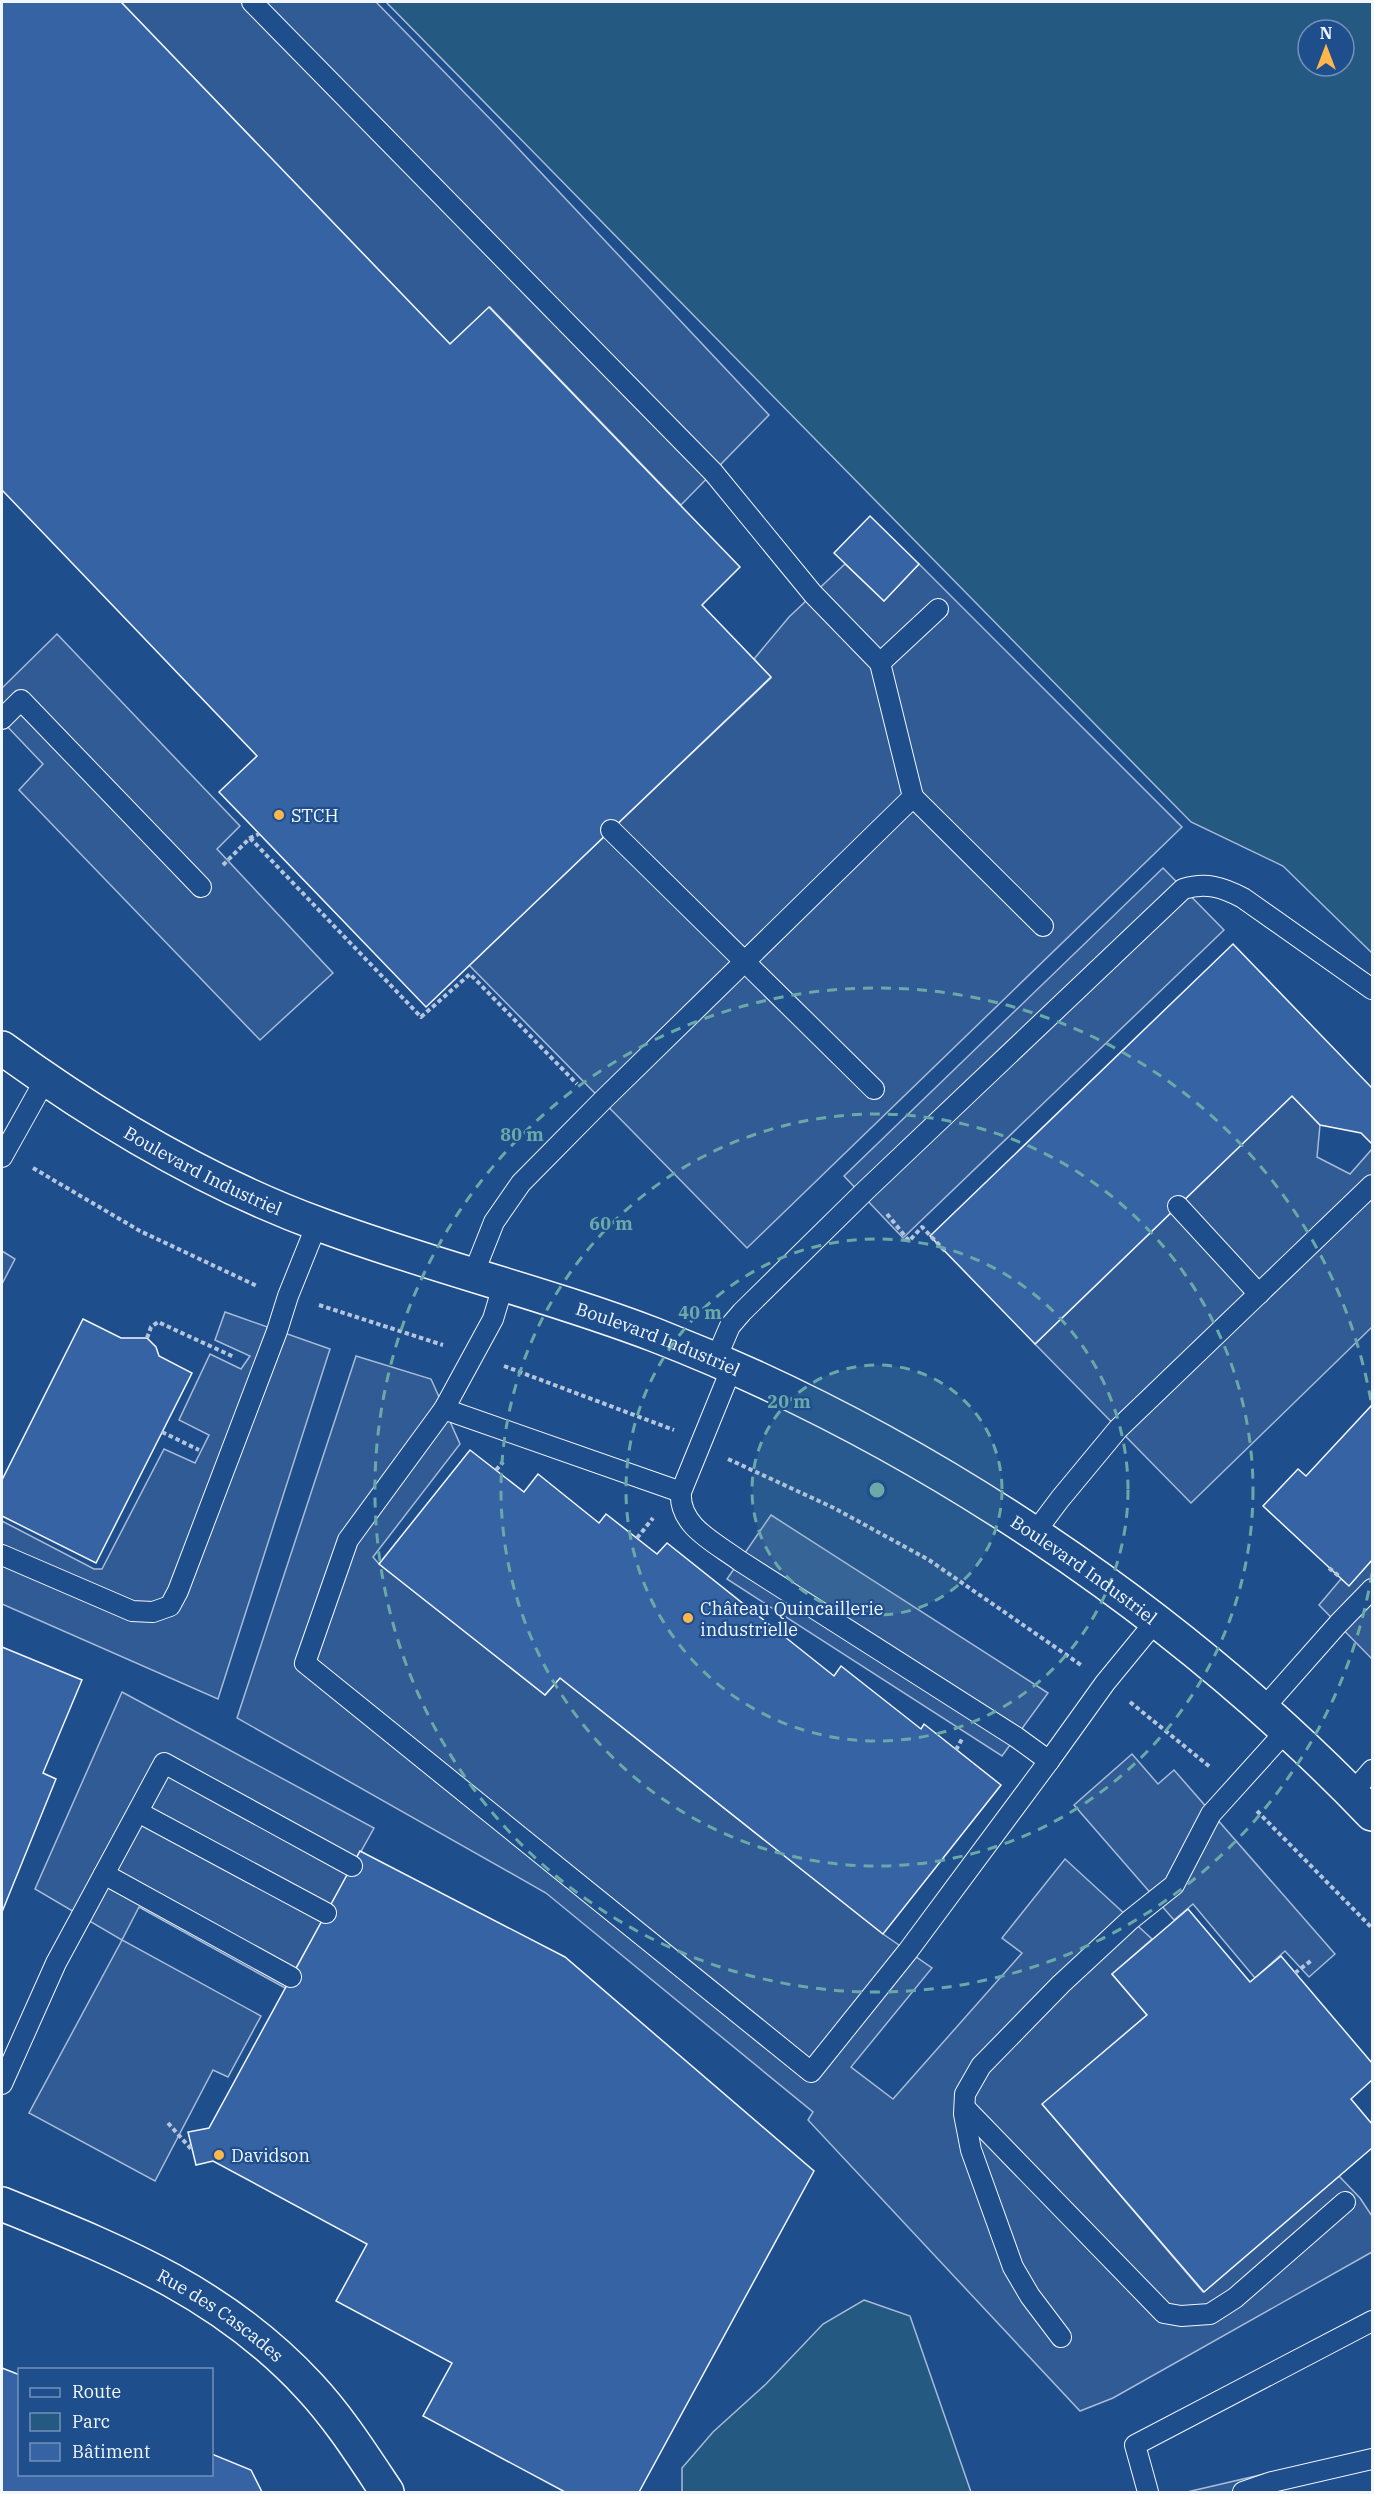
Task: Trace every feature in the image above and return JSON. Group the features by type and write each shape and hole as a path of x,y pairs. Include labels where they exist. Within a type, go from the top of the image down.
{"street":[{"name":"Boulevard Industriel","path":"2,1048 88,1109 232,1188 317,1224 598,1315 724,1364 831,1414 903,1453 1034,1535 1116,1592 1286,1731 1366,1793"},
{"name":"Rue des Cascades","path":"2,2204 139,2261 206,2300 243,2325 309,2386 335,2417 387,2493"}],"lane":[{"path":"252,2 713,472 813,594 880,663 913,797 1043,926"},
{"path":"880,663 938,609"},
{"path":"2,719 21,700 201,886"},
{"path":"913,797 521,1183 494,1222 488,1281 493,1319 444,1409 348,1540 305,1663 811,2072 908,1951 1105,1683 1155,1622"},
{"path":"611,830 874,1089"},
{"path":"1049,1761 1016,1737 740,1561 699,1531 686,1518 680,1504 681,1492 724,1364 730,1326 866,1190 1183,889 1197,884 1220,886 1243,898 1372,989"},
{"path":"2,1158 45,1080"},
{"path":"1034,1535 1059,1498 1118,1429 1372,1185"},
{"path":"1178,1206 1259,1294"},
{"path":"2,1555 132,1611 153,1612 170,1606 178,1591 317,1224"},
{"path":"444,1409 681,1492"},
{"path":"1262,1710 1372,1589"},
{"path":"1061,2337 1029,2296 1013,2267 970,2150 965,2094 981,2066 1061,1984 1130,1920 1174,1885 1211,1814 1286,1731"},
{"path":"2,2084 56,1963 164,1763 352,1866"},
{"path":"138,1812 326,1913"},
{"path":"104,1874 291,1977"},
{"path":"965,2108 1164,2313 1181,2316 1210,2314 1235,2298 1345,2202"},
{"path":"1148,2493 1135,2445 1372,2321"},
{"path":"1243,2493 1272,2482 1372,2459"}],"path":[{"path":"227,861 250,838 259,834"},
{"path":"250,838 422,1017 470,974 575,1082"},
{"path":"34,1168 140,1231 258,1286"},
{"path":"909,1241 922,1227 947,1253"},
{"path":"314,1303 448,1347"},
{"path":"147,1338 151,1327 158,1322 213,1347"},
{"path":"504,1366 670,1428"},
{"path":"162,1432 174,1438"},
{"path":"729,1459 834,1508 929,1560 1086,1669"},
{"path":"637,1538 650,1520"},
{"path":"1329,1568 1341,1579"},
{"path":"1134,1706 1195,1753"},
{"path":"1282,1834 1372,1928"},
{"path":"1295,1973 1312,1960"},
{"path":"168,2123 192,2150"}],"green space":[{"path":"386,2 1372,2 1372,953 1283,866 1191,822"},
{"path":"864,2300 910,2316 971,2492 682,2492 682,2468 713,2432 766,2384 823,2324"}],"shaded area":[{"path":"121,2 376,2 497,126 769,415 681,505 490,307 450,344"},
{"path":"845,564 884,601 919,564 1182,827 747,1248 469,965 771,678 754,659 789,617"},
{"path":"57,634 240,826 217,849 333,973 260,1040 19,790 43,764 2,721 2,688"},
{"path":"1163,868 1224,930 903,1238 844,1176"},
{"path":"1292,1096 1320,1125 1317,1157 1350,1174 1372,1149 1372,1327 1191,1503 1035,1344"},
{"path":"2,1251 15,1259 2,1284"},
{"path":"225,1312 330,1349 218,1699 2,1604 2,1521 94,1569 102,1569 164,1449 195,1463 209,1435 179,1420 210,1354 241,1369 250,1356 215,1340"},
{"path":"356,1356 431,1379 460,1444 373,1557 379,1564 545,1695 560,1678 883,1934 932,1968 851,2067 893,2099 1022,1953 1002,1938 1065,1859 1152,1939 1112,1974 1147,2015 1043,2105 1203,2292 1339,2176 1360,2198 1372,2216 1372,2252 1113,2398 1080,2411 808,2120 813,2112 546,1893 237,1718"},
{"path":"771,1515 1048,1693 1002,1756 727,1579"},
{"path":"1372,1560 1372,1659 1319,1605 1341,1579 1349,1585"},
{"path":"122,1692 374,1828 285,1988 139,1907 122,1940 35,1889"},
{"path":"1132,1754 1158,1784 1174,1770 1335,1954 1309,1977 1285,1951 1255,1978 1193,1904 1174,1920 1074,1805"},
{"path":"122,1940 261,2016 228,2077 213,2070 155,2181 29,2113"},
{"path":"1269,2473 1276,2492 1187,2492"}],"building":[{"path":"2,2 121,2 450,344 489,307 740,567 702,605 771,677 426,1007 219,792 257,756 2,490"},
{"path":"870,516 919,564 884,601 834,553"},
{"path":"1233,944 1372,1088 1372,1144 1361,1133 1320,1125 1292,1096 1035,1344 930,1236"},
{"path":"83,1319 121,1338 147,1338 156,1347 159,1356 192,1373 96,1563 2,1516 2,1480"},
{"path":"1372,1405 1372,1560 1349,1586 1263,1506 1298,1469 1306,1476"},
{"path":"470,1450 524,1492 538,1474 599,1523 606,1514 657,1554 667,1543 834,1676 841,1666 921,1729 924,1724 1001,1785 883,1934 560,1678 545,1695 379,1564"},
{"path":"2,1647 82,1680 43,1773 56,1779 2,1912"},
{"path":"360,1851 565,1957 814,2171 639,2492 565,2492 423,2416 452,2363 336,2301 367,2244 213,2161 196,2165 188,2132 209,2128"},
{"path":"1188,1909 1250,1982 1281,1956 1372,2063 1372,2080 1351,2099 1372,2124 1372,2148 1204,2292 1042,2104 1147,2015 1112,1974"},
{"path":"2,2368 18,2374 18,2476 213,2476 213,2454 251,2470 262,2492 2,2492"}],"place":[{"name":"STCH","path":"279,815"},
{"name":"Château Quincaillerie industrielle","path":"688,1618"},
{"name":"Davidson","path":"219,2155"}]}
